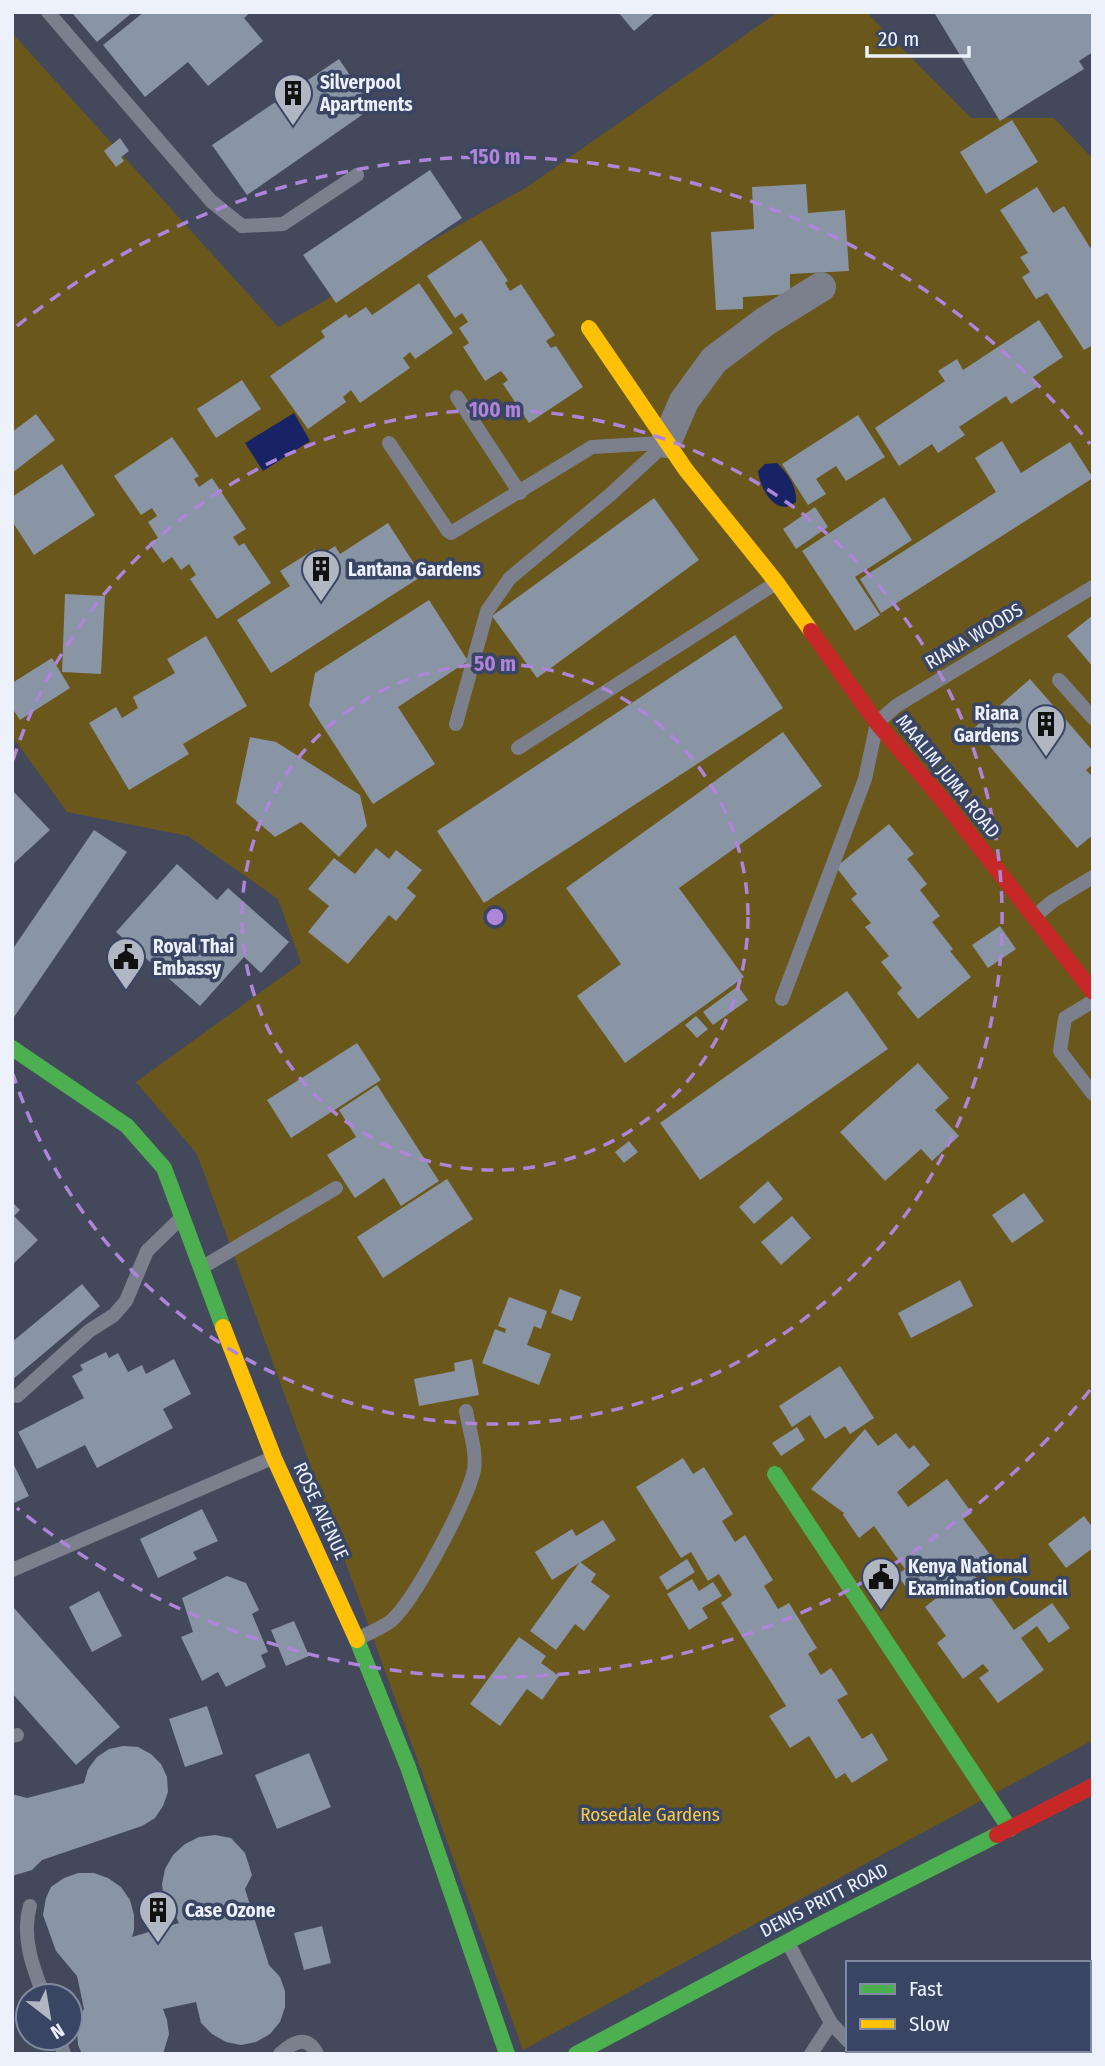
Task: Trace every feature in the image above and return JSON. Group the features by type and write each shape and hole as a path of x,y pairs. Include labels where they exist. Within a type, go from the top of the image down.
{"street":[{"path":"666,443 684,401 713,360 766,321 821,287"},
{"name":"MAALIM JUMA ROAD","path":"589,328 666,443 778,583 877,723 945,803 1093,992"},
{"name":"ROSE AVENUE","path":"12,1048 127,1126 164,1168 200,1269 274,1458 357,1639 408,1767 507,2054"},
{"path":"775,1474 1010,1829"},
{"name":"DENIS PRITT ROAD","path":"576,2054 787,1942 1093,1786"}],"lane":[{"path":"48,12 211,201 242,226 283,224 357,175"},
{"path":"457,397 520,493"},
{"path":"389,443 451,533 592,447 666,443"},
{"path":"456,724 478,652 487,611 510,578 611,494 666,443"},
{"path":"518,748 778,583"},
{"name":"RIANA WOODS","path":"877,723 896,706 1093,586"},
{"path":"1059,680 1093,718"},
{"path":"782,999 865,779 877,723"},
{"path":"1034,917 1093,877"},
{"path":"1093,1001 1065,1018 1060,1051 1093,1094"},
{"path":"200,1269 336,1188"},
{"path":"17,1396 89,1331 114,1315 126,1301 146,1251 182,1217"},
{"path":"357,1639 391,1621 406,1604 448,1532 474,1469 466,1411"},
{"path":"12,1570 274,1458"},
{"path":"30,1906 27,1916 28,1946 38,1982"},
{"path":"787,1942 831,2023 846,2039"},
{"path":"811,2054 831,2023"},
{"path":"280,2054 292,2044 303,2041 310,2043 317,2054"}],"green space":[{"name":"Rosedale Gardens","path":"778,12 866,12 971,118 1054,118 1093,159 1093,1740 523,2050 197,1154 136,1082 301,963 278,899 188,836 67,812 12,736 12,33 278,327 527,187"}],"shaded area":[{"path":"294,413 310,441 263,471 245,443"},
{"path":"777,463 788,476 795,491 796,502 789,506 776,504 770,499 759,478 758,471 765,464"}],"building":[{"path":"133,12 97,42 73,14"},
{"path":"144,12 251,12 244,18 263,41 208,86 188,62 145,97 103,45"},
{"path":"618,12 656,12 634,31"},
{"path":"1093,12 1093,52 1079,61 1084,69 1000,121 935,14"},
{"name":"Silverpool Apartments","path":"339,59 372,108 247,195 212,145"},
{"path":"1012,120 1038,162 986,194 960,152"},
{"path":"120,138 129,151 121,157 124,161 116,167 104,151"},
{"name":"Silverpool Apartments","path":"430,170 462,218 336,303 303,255"},
{"path":"806,184 808,213 845,210 849,271 790,274 790,294 743,297 743,309 716,310 711,232 754,229 752,187"},
{"path":"1037,187 1053,213 1064,206 1093,252 1093,345 1084,350 1047,293 1036,299 1022,277 1030,272 1020,257 1028,253 1000,210"},
{"path":"481,240 508,281 505,283 510,291 521,284 555,335 546,341 551,348 556,346 583,387 529,423 503,384 508,380 501,371 485,381 463,347 469,343 459,328 468,322 462,313 455,318 427,276"},
{"path":"419,283 453,333 415,359 410,352 403,358 410,368 360,403 351,390 343,397 346,402 308,429 270,376 325,337 321,331 346,314 349,318 366,307 372,315"},
{"path":"1039,320 1063,357 1033,377 1039,386 1011,404 1006,396 959,427 965,435 938,453 932,444 899,466 875,428 945,381 938,371 957,359 963,370"},
{"path":"242,380 261,409 216,438 197,409"},
{"path":"36,414 55,440 12,473 12,432"},
{"path":"858,415 885,457 846,481 836,466 816,479 826,494 808,505 782,464"},
{"path":"172,437 199,476 194,479 199,487 212,478 246,529 233,537 239,546 244,543 271,583 217,619 190,579 196,575 189,564 181,570 172,557 163,563 149,543 158,538 148,522 157,516 152,508 141,515 114,476"},
{"path":"1002,441 1021,473 1070,442 1093,478 881,613 860,579 996,492 975,458"},
{"path":"62,464 95,515 34,555 12,521 12,497"},
{"path":"884,497 912,540 855,577 880,615 855,631 802,551"},
{"path":"654,498 699,560 537,678 492,616"},
{"path":"815,507 828,527 796,549 783,529"},
{"name":"Lantana Gardens","path":"388,523 422,576 271,673 237,620 290,586 280,571 315,549 320,556 335,546 340,554"},
{"path":"65,594 105,596 101,674 62,672"},
{"path":"429,600 468,661 398,707 435,764 373,804 309,705 315,673"},
{"path":"1093,615 1093,667 1067,636"},
{"path":"735,635 783,708 484,903 437,831"},
{"path":"206,636 247,706 183,744 189,754 129,790 89,723 116,707 122,718 138,708 133,697 175,673 167,659"},
{"path":"52,658 70,688 20,720 12,708 12,683"},
{"name":"Riana Gardens","path":"1030,679 1093,751 1093,764 1086,770 1093,777 1093,835 1077,848 974,728"},
{"path":"783,732 822,786 679,888 744,977 625,1063 577,996 621,964 566,888"},
{"path":"250,737 276,742 360,795 367,826 339,857 301,822 275,837 236,803"},
{"path":"12,790 50,830 12,865"},
{"path":"889,824 914,854 907,859 927,884 920,890 940,916 932,922 971,977 918,1019 897,993 902,988 881,962 889,956 865,927 871,923 851,899 857,894 836,867"},
{"path":"94,830 127,852 14,1017 12,950"},
{"path":"376,848 389,859 396,850 422,870 407,888 416,896 396,921 389,915 348,964 308,932 329,906 308,889 334,858 355,874"},
{"path":"177,864 217,900 228,888 289,942 261,973 244,957 200,1006 116,932"},
{"path":"1000,926 1016,949 988,968 972,945"},
{"path":"738,986 748,1000 713,1025 703,1012"},
{"path":"847,991 888,1049 700,1180 660,1123"},
{"path":"696,1016 708,1029 697,1038 685,1025"},
{"path":"357,1043 381,1080 291,1138 267,1100"},
{"path":"918,1063 949,1098 935,1110 959,1136 932,1161 921,1149 885,1181 840,1132"},
{"path":"377,1085 439,1181 401,1206 384,1178 355,1198 327,1155 356,1137 339,1110"},
{"path":"629,1141 638,1152 624,1163 615,1152"},
{"path":"447,1179 473,1219 383,1278 357,1237"},
{"path":"768,1181 783,1199 754,1224 739,1207"},
{"path":"1024,1193 1044,1221 1012,1243 992,1215"},
{"path":"12,1202 20,1210 14,1216 38,1240 12,1265"},
{"path":"792,1216 811,1238 781,1265 761,1242"},
{"path":"960,1280 973,1306 911,1338 898,1313"},
{"path":"82,1284 100,1306 12,1380 12,1342"},
{"path":"560,1289 581,1297 572,1321 551,1313"},
{"path":"509,1297 547,1311 541,1329 534,1326 527,1345 551,1354 539,1385 482,1363 495,1329 505,1333 506,1329 498,1326"},
{"path":"106,1352 109,1358 118,1353 128,1372 142,1365 146,1374 174,1359 191,1394 163,1409 173,1428 97,1468 85,1445 37,1469 18,1432 84,1398 72,1376 83,1370 80,1365"},
{"path":"472,1359 479,1395 419,1406 414,1379 455,1371 454,1363"},
{"path":"840,1366 874,1418 850,1434 845,1426 825,1439 810,1415 792,1427 779,1406"},
{"path":"797,1427 805,1440 781,1456 772,1443"},
{"path":"865,1429 878,1446 896,1433 909,1449 914,1445 930,1465 897,1492 908,1507 947,1479 972,1513 963,1519 992,1557 972,1572 1014,1630 1052,1603 1070,1628 1049,1643 1037,1626 1021,1638 1044,1670 998,1703 979,1678 989,1671 983,1664 963,1679 937,1643 946,1636 925,1607 935,1599 925,1585 912,1595 897,1575 905,1569 874,1526 859,1538 844,1513 811,1489"},
{"path":"683,1458 693,1474 704,1467 733,1514 722,1521 735,1542 745,1535 773,1580 764,1586 778,1609 789,1603 817,1648 808,1654 821,1675 831,1668 848,1694 837,1700 862,1739 872,1733 888,1760 852,1783 845,1773 836,1779 809,1736 790,1748 769,1716 786,1706 721,1603 732,1595 719,1574 708,1581 691,1552 681,1558 636,1487"},
{"path":"12,1461 29,1496 12,1504"},
{"path":"202,1509 218,1541 193,1552 197,1559 158,1578 140,1539"},
{"path":"1084,1516 1093,1528 1093,1548 1066,1568 1048,1544"},
{"path":"603,1520 616,1540 552,1580 535,1552 572,1529 576,1536"},
{"path":"687,1559 695,1572 667,1590 659,1577"},
{"path":"580,1562 596,1574 591,1582 610,1596 584,1631 575,1624 556,1650 530,1631"},
{"path":"227,1576 246,1583 259,1610 252,1614 268,1652 261,1655 266,1667 226,1687 218,1672 202,1681 181,1637 193,1632 182,1598"},
{"path":"692,1579 699,1591 713,1582 722,1596 702,1608 708,1618 689,1630 667,1594"},
{"path":"99,1591 122,1636 92,1652 69,1607"},
{"path":"14,1608 120,1727 76,1765 12,1693"},
{"path":"294,1621 309,1656 286,1666 271,1630"},
{"path":"519,1637 546,1656 541,1663 559,1676 542,1700 527,1689 500,1726 470,1704"},
{"path":"207,1706 223,1754 185,1767 169,1719"},
{"path":"138,1747 151,1754 161,1764 167,1777 168,1792 155,1818 142,1826 42,1860 32,1870 12,1876 12,1794 27,1798 84,1783 88,1769 97,1757 109,1749"},
{"path":"309,1753 331,1807 277,1829 255,1775"},
{"name":"Case Ozone","path":"215,1835 231,1838 245,1853 252,1875 245,1889 269,1965 280,1977 285,1991 285,2007 280,2022 270,2034 256,2042 241,2045 226,2042 212,2034 201,2023 196,2002 163,2009 169,2034 163,2054 82,2054 84,1982 78,1982 77,1976 56,1951 43,1915 51,1887 78,1873 94,1873 108,1878 121,1887 130,1900 134,1915 132,1937 179,1923 164,1900 162,1884 165,1869 173,1855 185,1844 199,1837"},
{"path":"322,1926 331,1963 304,1970 294,1933"}],"traffic: fast":[{"path":"12,1048 127,1126 164,1168 223,1327"},
{"path":"775,1474 1010,1829"},
{"path":"357,1640 408,1767 507,2054"},
{"path":"576,2054 823,1923 997,1835"}],"traffic: slow":[{"path":"589,328 686,470 777,583 811,631"},
{"path":"223,1327 274,1458 357,1640"}],"traffic: jam":[{"path":"811,631 877,723 945,803 1093,992"},
{"path":"997,1835 1093,1786"}],"place":[{"name":"Silverpool Apartments","path":"293,127"},
{"name":"Lantana Gardens","path":"321,603"},
{"name":"Riana Gardens","path":"1046,758"},
{"name":"Royal Thai Embassy","path":"126,991"},
{"name":"Kenya National Examination Council","path":"881,1611"},
{"name":"Case Ozone","path":"158,1944"}]}
